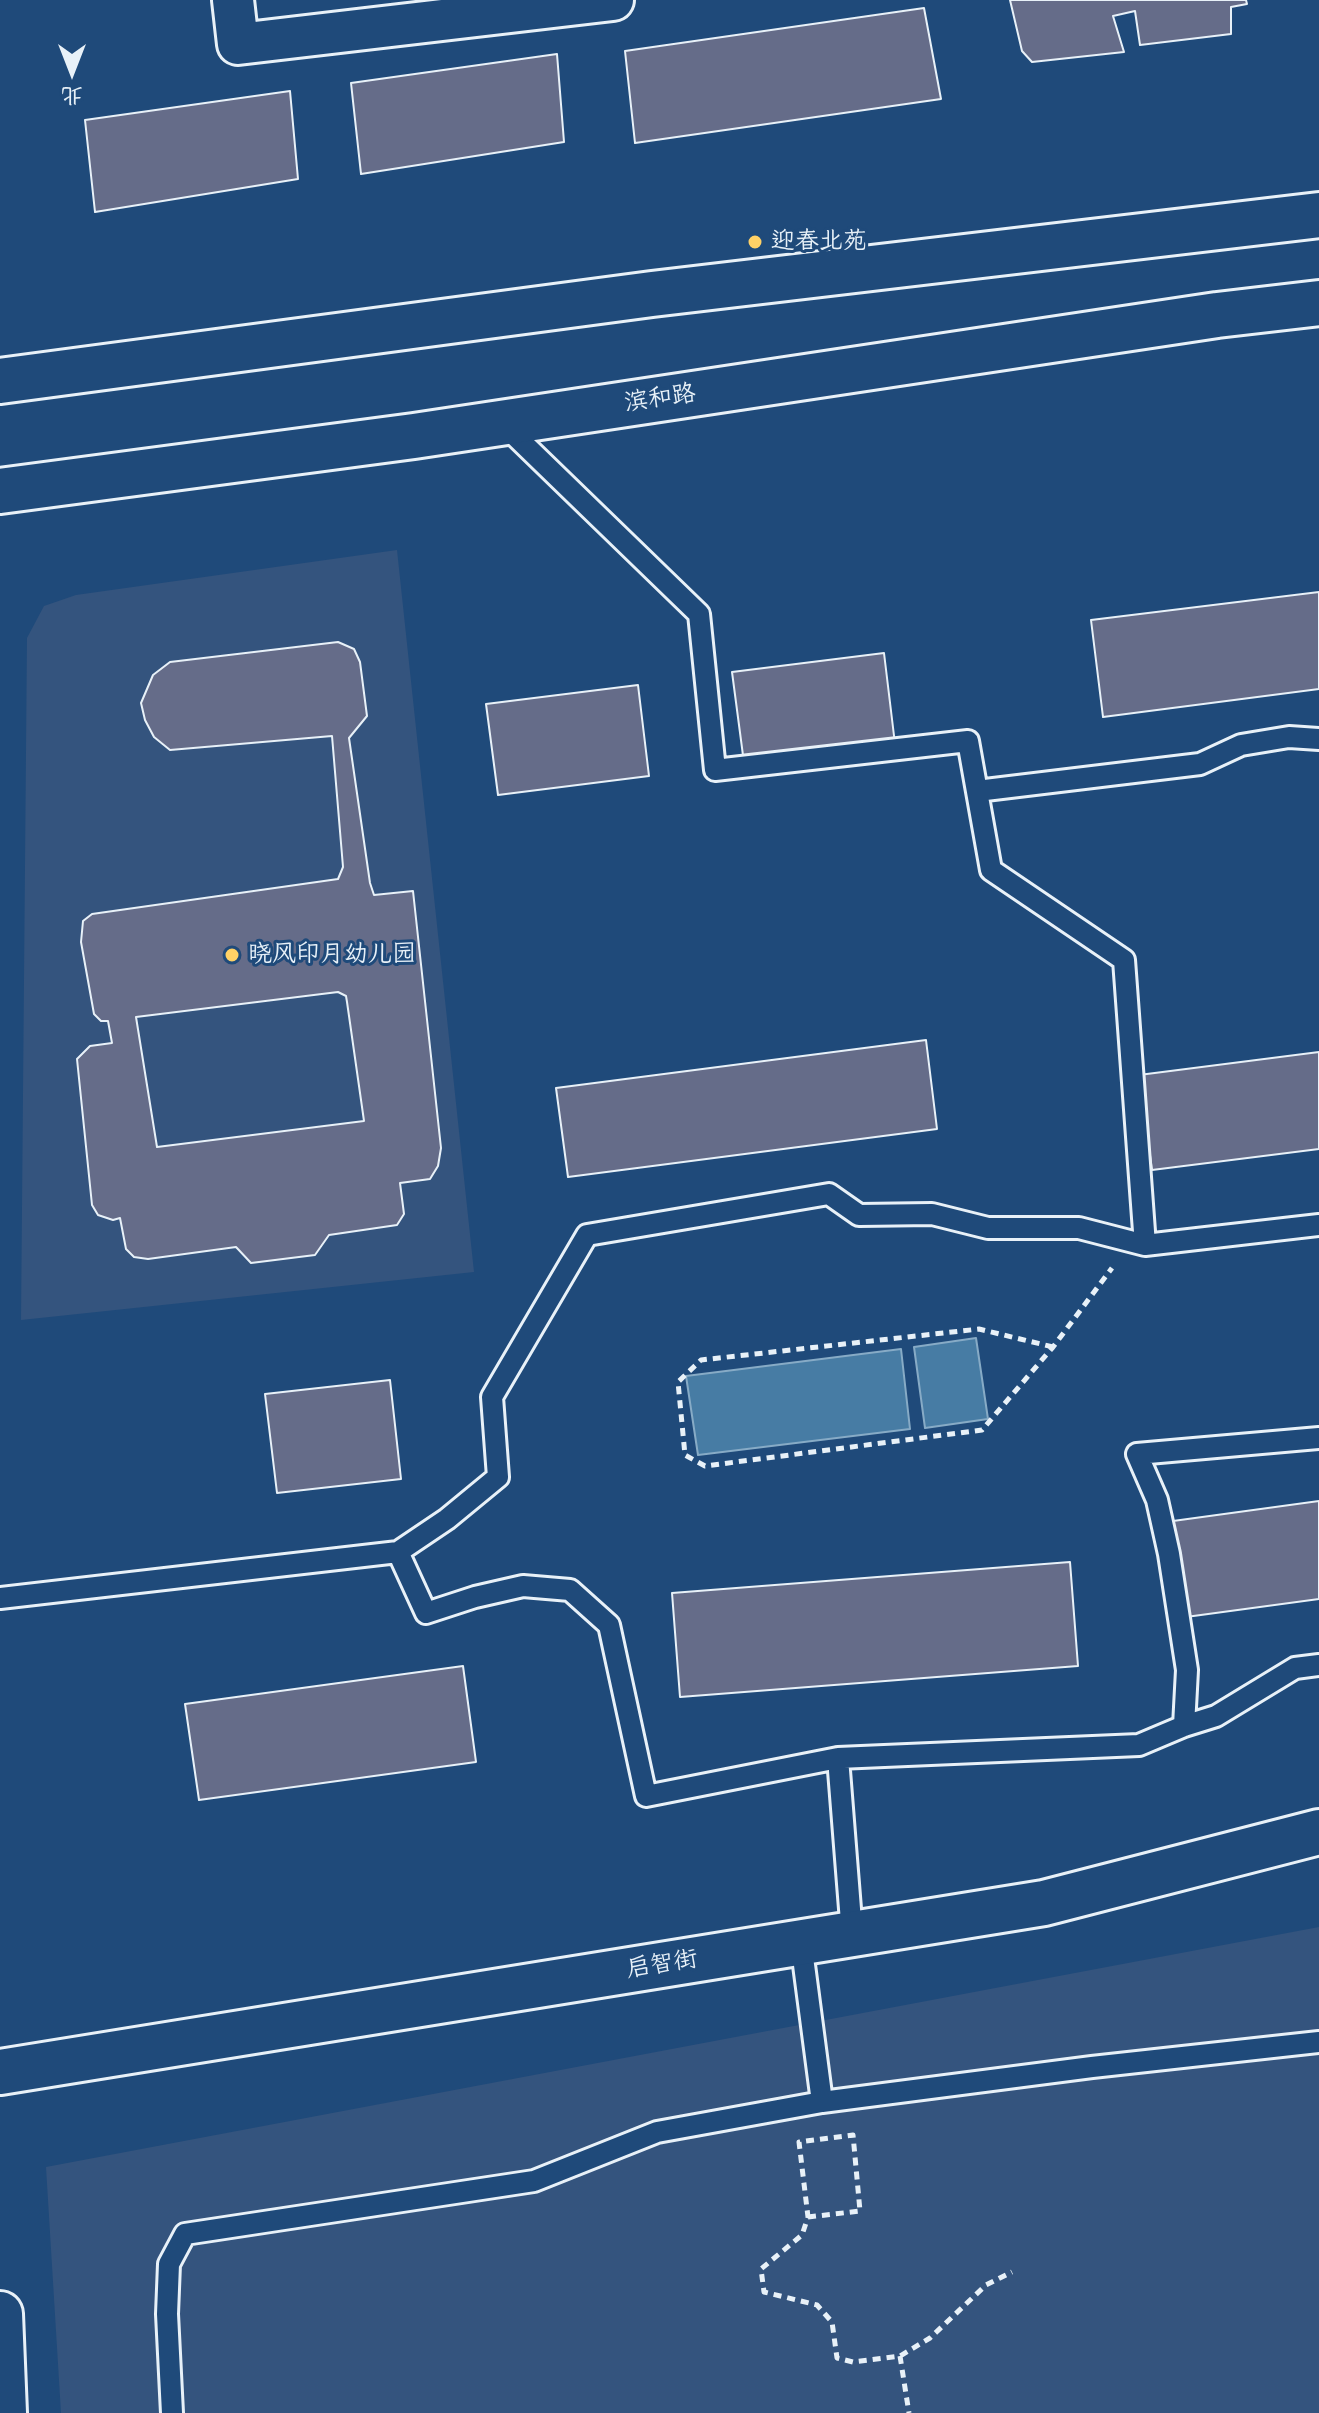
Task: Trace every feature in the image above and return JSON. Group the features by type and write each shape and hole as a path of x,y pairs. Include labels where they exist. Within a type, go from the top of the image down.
{"main road":[{"path":"0,381 652,294 1319,215"},
{"name":"滨和路","path":"0,491 502,423 1217,315 1319,303"},
{"name":"启智街","path":"0,2072 1044,1903 1319,1832"},
{"path":"0,2314 4,2413"}],"street":[{"path":"233,0 238,44 613,0"}],"lane":[{"path":"502,423 699,614 715,770 968,741 991,870 1124,960 1138,1243"},
{"path":"977,791 1200,764 1241,745 1289,737 1319,739"},
{"path":"0,1598 398,1552 447,1519 498,1477 492,1397 587,1235 829,1194 859,1215 932,1214 988,1228 1079,1228 1138,1243 1319,1225"},
{"path":"1184,1726 1187,1670 1169,1554 1157,1500 1137,1454 1319,1438"},
{"path":"398,1552 426,1613 523,1586 570,1590 609,1625 646,1796 838,1758 1139,1745 1216,1716 1295,1668 1319,1665"},
{"path":"838,1758 852,1934"},
{"path":"801,1942 822,2102"},
{"path":"172,2413 167,2314 169,2264 185,2234 534,2181 657,2132 822,2102 1319,2042"}],"path":[{"path":"1053,1347 979,1329 701,1360 678,1382 685,1455 705,1466 982,1430 1053,1347 1138,1243"},
{"path":"808,2217 860,2211 853,2135 799,2142 808,2217 802,2235 761,2269 764,2292 817,2305 832,2322 837,2358 853,2362 900,2356 930,2338 986,2285 1012,2272"},
{"path":"900,2356 909,2413"}],"shaded area":[{"name":"晓风印月幼儿园","path":"397,550 474,1272 21,1320 27,638 44,606 76,595"},
{"path":"976,1338 988,1419 925,1428 914,1347"},
{"path":"901,1349 910,1429 698,1455 686,1376"},
{"path":"1319,1927 1319,2413 61,2413 46,2167"}],"building":[{"path":"1010,0 1246,0 1247,4 1231,7 1231,34 1140,45 1135,11 1113,16 1124,52 1032,62 1022,51"},
{"path":"924,8 941,99 635,143 625,51"},
{"path":"557,54 564,142 361,174 351,83"},
{"path":"290,91 298,179 95,212 85,120"},
{"path":"1319,592 1319,689 1103,717 1091,620"},
{"path":"338,642 354,649 360,662 367,716 349,738 370,883 374,895 413,891 441,1148 438,1166 430,1179 400,1183 404,1214 397,1225 329,1235 315,1255 251,1263 236,1247 148,1259 134,1257 126,1249 120,1218 113,1220 98,1215 92,1205 77,1059 90,1046 112,1043 108,1021 101,1021 94,1014 81,942 83,921 92,914 338,879 343,867 332,736 170,750 154,737 141,703 153,675 170,662","holes":["338,992 346,996 364,1121 157,1147 136,1017"]},
{"path":"884,653 895,744 744,763 732,672"},
{"path":"638,685 649,776 498,795 486,704"},
{"path":"926,1040 937,1129 568,1177 556,1088"},
{"path":"1319,1052 1319,1149 1152,1170 1139,1075"},
{"path":"390,1380 401,1479 277,1493 265,1394"},
{"path":"1319,1501 1319,1599 1186,1617 1173,1521"},
{"path":"1070,1562 1078,1666 680,1697 672,1593"},
{"path":"463,1666 476,1762 199,1800 185,1704"}],"place":[{"name":"迎春北苑","path":"755,242"},
{"name":"晓风印月幼儿园","path":"232,955"}]}
